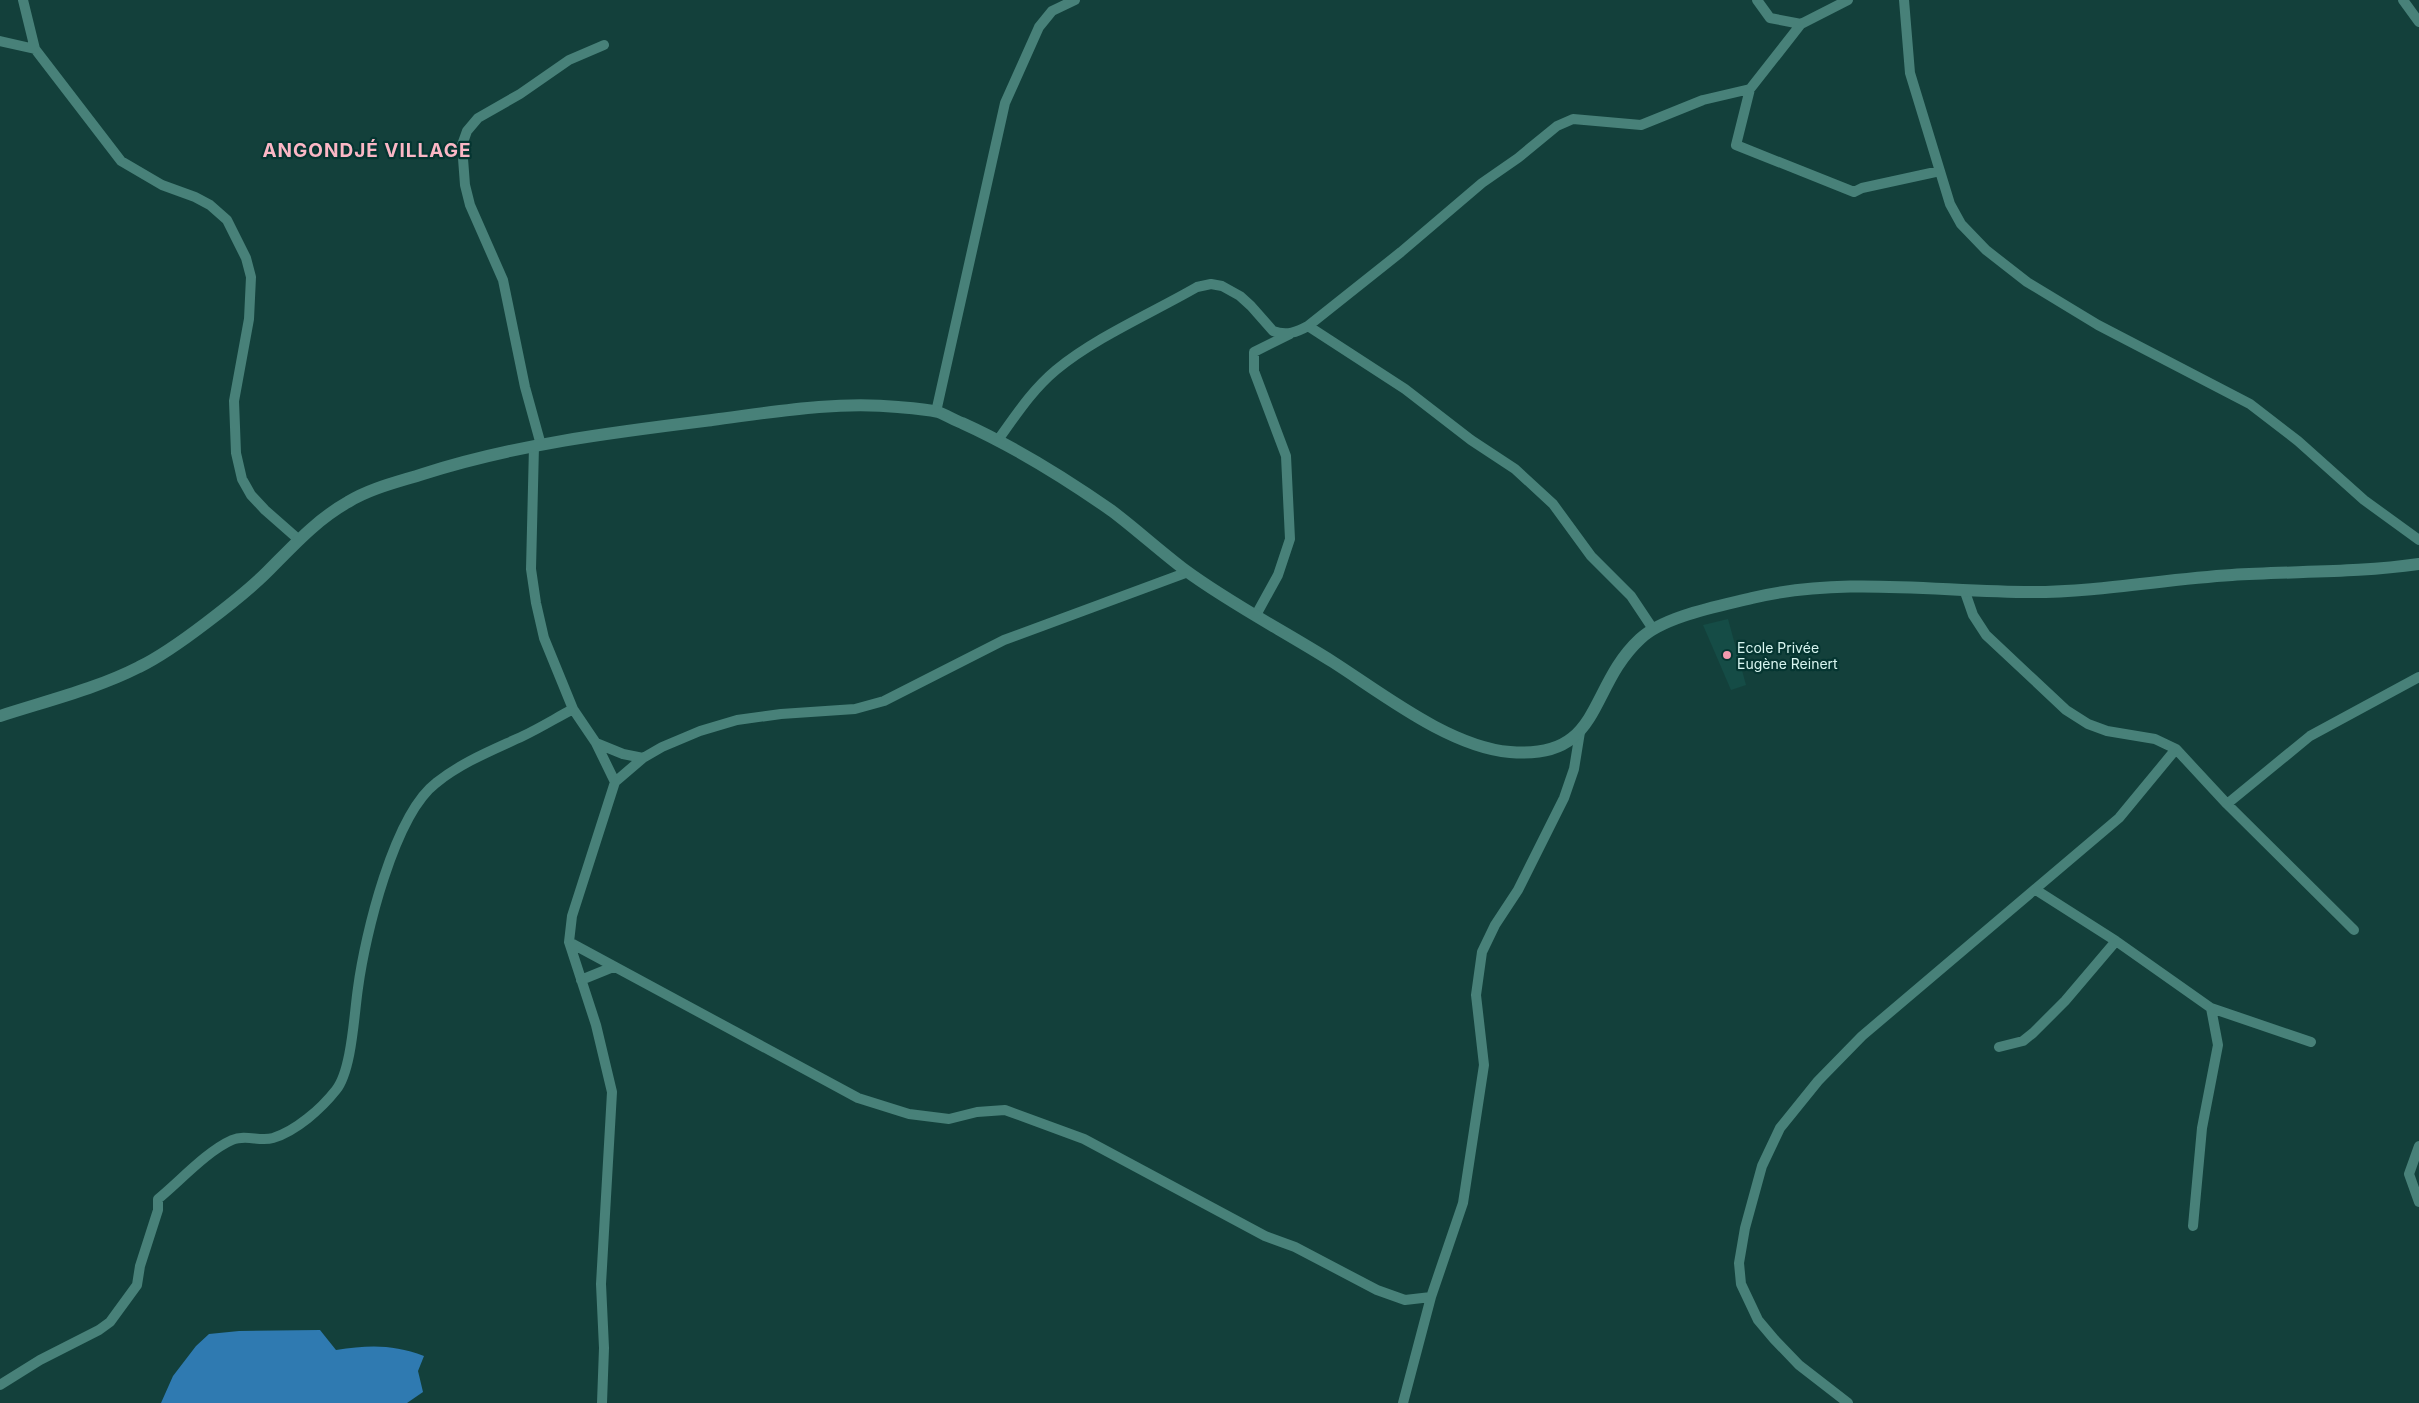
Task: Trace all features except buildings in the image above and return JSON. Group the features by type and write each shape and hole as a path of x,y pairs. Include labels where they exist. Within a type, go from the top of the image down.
{"street":[{"path":"23,0 35,49 121,161 162,185 196,197 210,205 227,220 246,258 251,277 249,318 234,401 236,453 242,479 251,495 298,539"},
{"path":"936,412 1005,103 1039,27 1052,11 1074,0"},
{"path":"1756,0 1770,18 1801,24"},
{"path":"1848,0 1801,24 1750,89 1736,145 1854,192 1862,188 1940,172"},
{"path":"1904,0 1910,73 1950,204 1961,224 2003,266 2098,325 2250,404 2298,441 2364,500 2419,540"},
{"path":"2403,0 2419,22"},
{"path":"0,41 35,49"},
{"path":"604,45 570,60 520,94 478,118 467,131 462,145 465,184 470,206 503,280 537,445 531,569 544,638 573,709 596,743 615,782"},
{"path":"1256,615 1278,575 1290,539 1286,456 1254,372 1254,352 1308,326 1557,126 1573,119 1641,126 1695,103 1750,89"},
{"path":"998,440 1027,399 1057,370 1088,348 1197,287 1211,284 1222,286 1251,306 1274,331 1290,334"},
{"path":"1308,326 1405,390 1471,440 1515,469 1553,504 1591,556 1631,596 1653,629"},
{"path":"0,716 102,683 142,666 201,627 254,584 298,539 329,514 358,496 456,464 537,445 618,431 800,407 870,405 936,412 998,440 1080,489 1120,517 1188,572 1415,716 1472,744 1504,752 1531,753 1554,750 1568,744 1580,732 1620,663 1641,638 1653,629 1717,607 1790,590 1854,586 1965,592 2093,589 2232,575 2356,571 2419,564"},
{"path":"602,1403 604,1348 601,1284 612,1092 596,1025 569,942 572,916 615,782 643,758 700,730 738,720 781,714 855,709 884,701 1004,640 1188,572"},
{"path":"1965,592 1973,616 1986,635 2066,710 2088,724 2107,731 2155,739 2176,750 2227,804 2354,930"},
{"path":"2227,804 2310,736 2419,677"},
{"path":"0,1385 40,1360 99,1330 110,1322 137,1285 140,1266 158,1210 158,1199 218,1148 242,1137 272,1138 302,1122 337,1090 345,1074 360,975 378,903 392,858 410,814 423,795 436,782 473,759 573,709"},
{"path":"1403,1403 1431,1297 1464,1203 1484,1065 1476,996 1482,952 1495,925 1518,890 1564,798 1574,769 1580,732"},
{"path":"596,743 623,754 643,758"},
{"path":"1848,1403 1799,1365 1774,1339 1758,1320 1741,1284 1740,1263 1745,1228 1762,1166 1780,1128 1818,1081 1862,1036 2119,818 2176,750"},
{"path":"2036,890 2116,941 2211,1008 2312,1042"},
{"path":"1999,1046 2023,1041 2033,1033 2065,1001 2116,941"},
{"path":"569,942 858,1098 909,1114 948,1119 976,1112 1005,1110 1084,1139 1265,1236 1294,1247 1338,1272 1377,1290 1405,1300 1431,1297"},
{"path":"581,980 613,967"},
{"path":"2193,1226 2202,1128 2218,1045 2211,1008"},
{"path":"2419,1146 2409,1174 2419,1202"}],"shaded area":[{"name":"Ecole Privée Eugène Reinert","path":"1728,619 1746,685 1731,690 1703,625"}],"water":[{"path":"320,1330 336,1350 380,1347 401,1349 424,1356 418,1371 423,1392 407,1403 161,1403 173,1376 196,1346 209,1334 239,1331"}],"place":[{"name":"Ecole Privée Eugène Reinert","path":"1727,655"}],"district":[{"name":"ANGONDJÉ VILLAGE","path":"367,150"}]}
